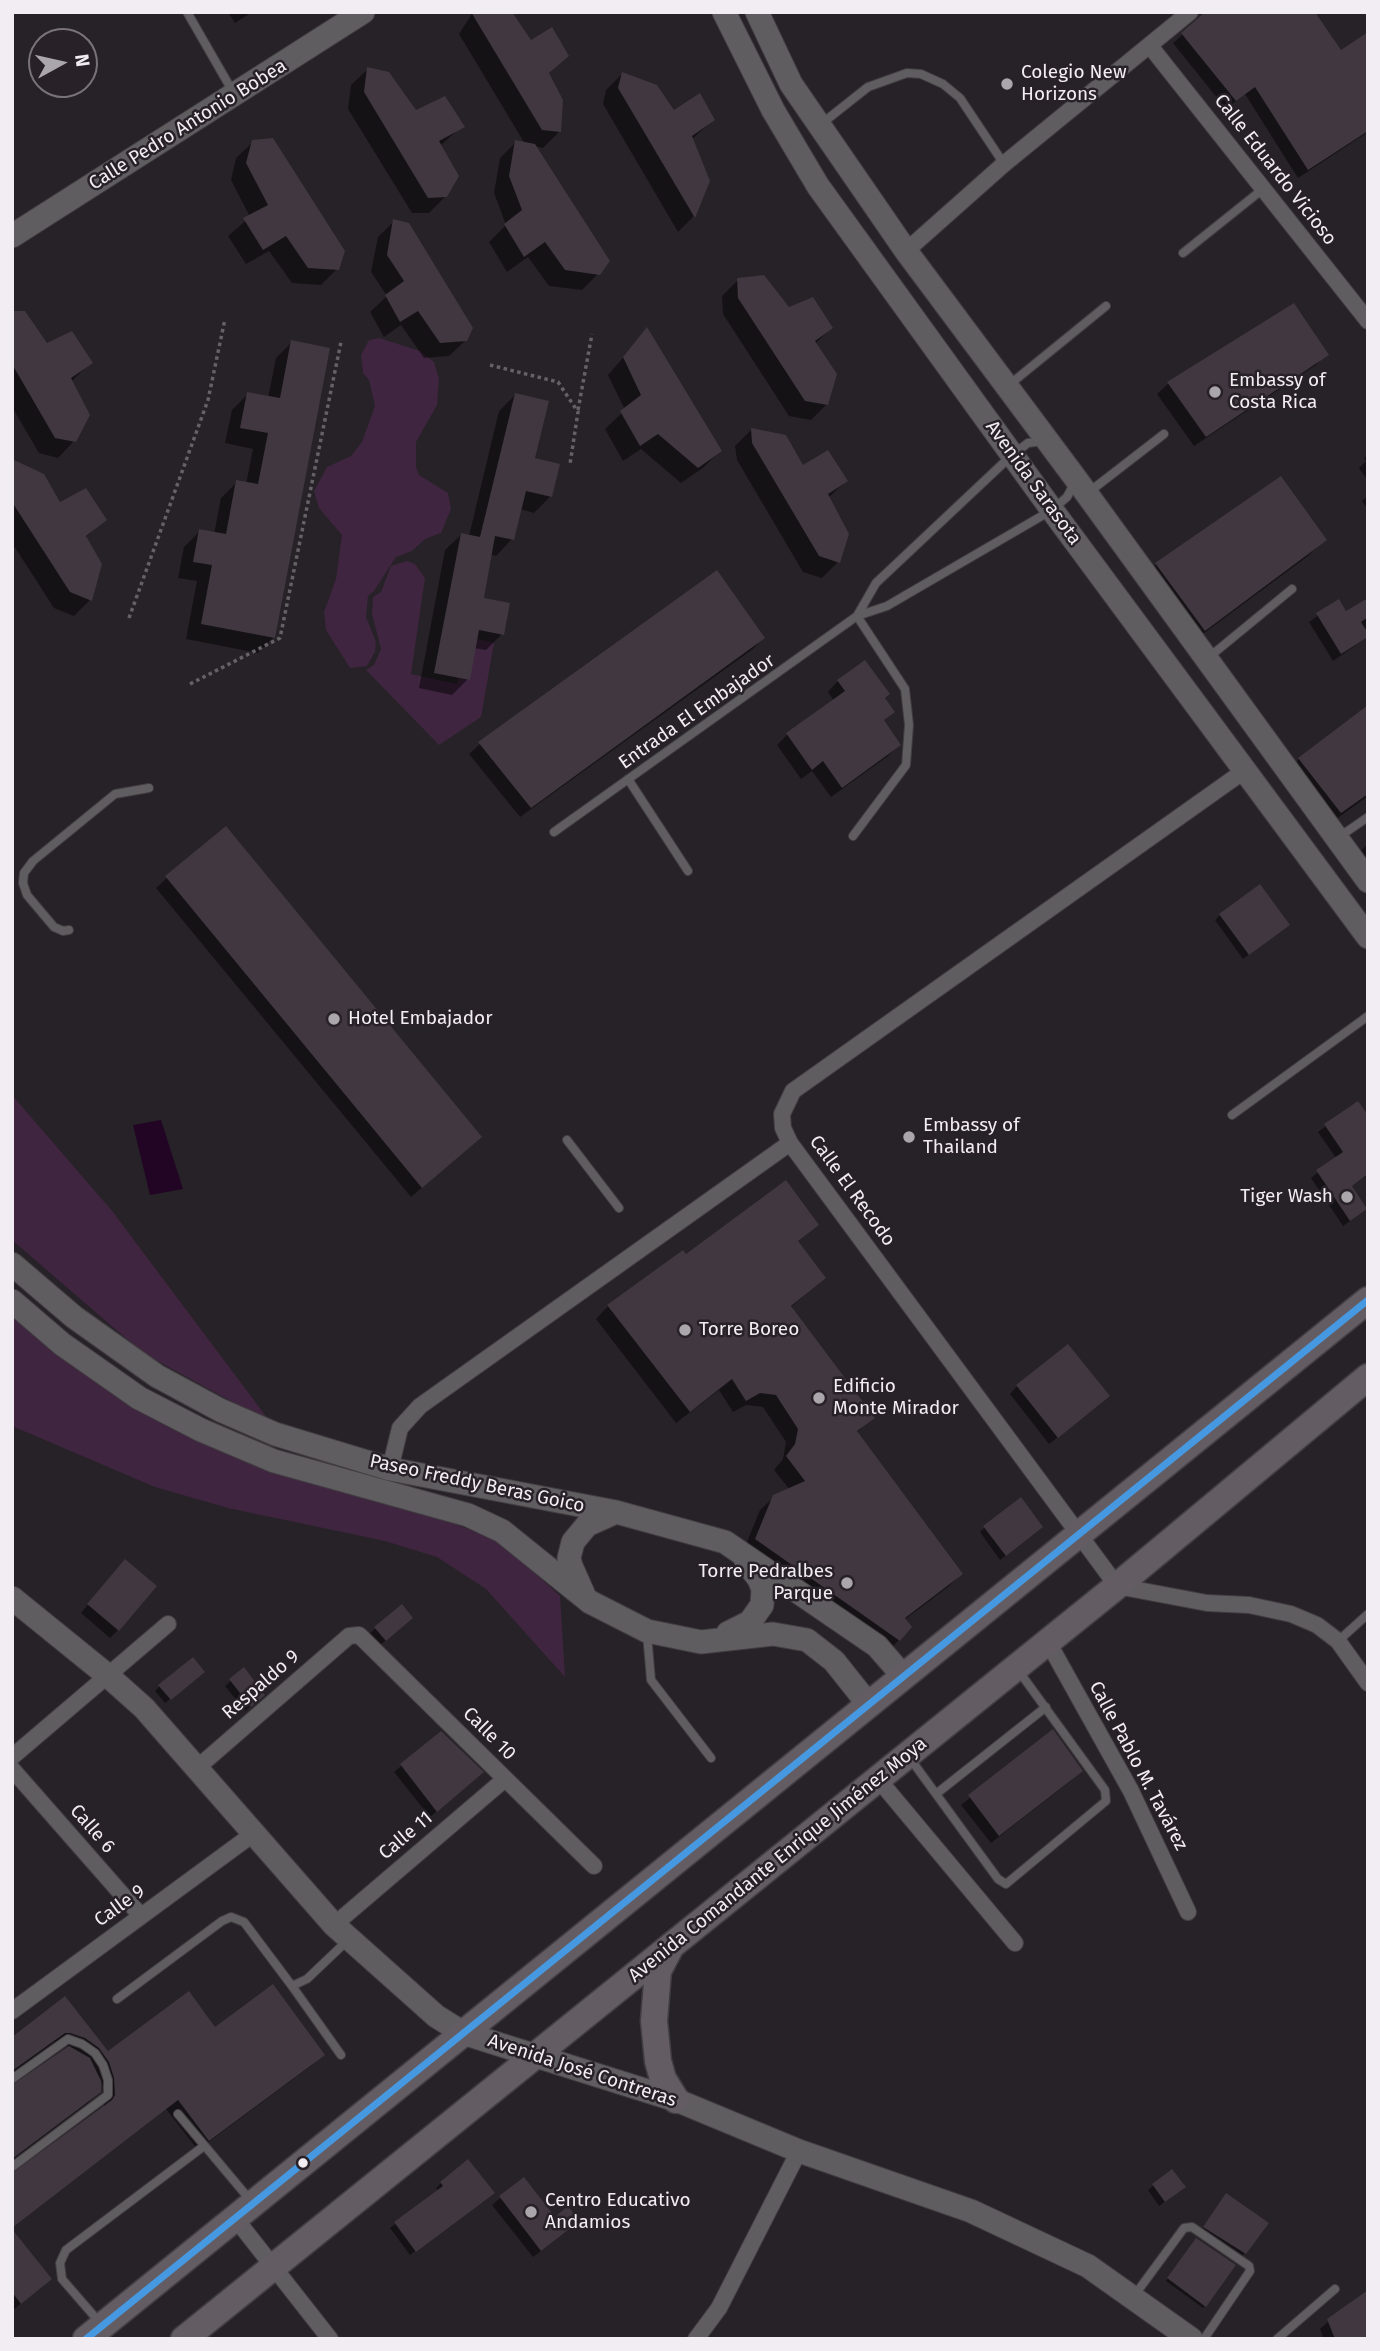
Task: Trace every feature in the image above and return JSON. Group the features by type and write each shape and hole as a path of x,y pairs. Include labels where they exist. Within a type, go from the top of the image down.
{"main road":[{"name":"Calle Pedro Antonio Bobea","path":"12,236 363,12"},
{"name":"Avenida Sarasota","path":"724,12 772,110 818,186 1052,510 1368,937"},
{"name":"Avenida Sarasota","path":"757,12 791,84 906,251 1082,486 1368,881"},
{"name":"Paseo Freddy Beras Goico","path":"12,1264 74,1317 157,1376 220,1410 275,1434 390,1469 616,1512 725,1542 877,1646 904,1677"},
{"path":"94,2332 1368,1300"},
{"name":"Paseo Freddy Beras Goico","path":"12,1301 62,1344 139,1398 201,1430 274,1461 468,1515 502,1531 590,1602 647,1631 701,1642 773,1634 807,1640 834,1661 869,1705"},
{"name":"Avenida Comandante Enrique Jiménez Moya","path":"184,2339 1117,1586 1368,1377"},
{"path":"590,1602 573,1575 570,1549 581,1529 616,1512"},
{"path":"701,1642 750,1622 762,1605 763,1589 760,1578 725,1542"},
{"name":"Avenida José Contreras","path":"12,1598 144,1708 342,1932 436,2016 463,2034 676,2100 799,2151 971,2211 1088,2266 1191,2339"},
{"path":"671,1946 658,1971 654,2021 663,2080 676,2100"}],"street":[{"path":"906,251 1004,164 1190,12"},
{"name":"Calle Eduardo Vicioso","path":"1150,46 1365,312"},
{"name":"Calle El Recodo","path":"1117,1586 790,1143 783,1128 782,1114 793,1091 1244,771"},
{"path":"390,1469 400,1428 420,1406 790,1143"},
{"path":"1117,1586 1207,1603 1249,1605 1291,1614 1317,1625 1338,1641 1368,1682"},
{"path":"12,1757 168,1623"},
{"name":"Respaldo 9","path":"197,1768 349,1636 354,1635"},
{"name":"Calle 10","path":"354,1635 359,1635 594,1866"},
{"name":"Calle Pablo M. Tavárez","path":"1048,1642 1131,1791 1188,1912"},
{"name":"Calle 6","path":"12,1769 141,1916"},
{"name":"Calle 11","path":"342,1932 505,1779"},
{"path":"878,1779 1015,1943"},
{"name":"Calle 9","path":"12,2011 253,1834"},
{"path":"695,2339 719,2308 799,2151"},
{"path":"244,2211 273,2267 330,2339"}],"lane":[{"path":"187,12 235,95"},
{"path":"819,126 868,87 907,73 921,75 943,84 960,98 1004,164"},
{"path":"1183,253 1263,189"},
{"path":"1006,387 1106,306"},
{"path":"1052,510 1082,486 1164,434"},
{"name":"Entrada El Embajador","path":"857,616 876,583 1012,455 1028,443 1047,441"},
{"name":"Entrada El Embajador","path":"554,832 857,616 887,606 1052,510"},
{"path":"1206,660 1292,589"},
{"path":"853,836 906,765 909,725 905,689 857,616"},
{"path":"628,779 688,871"},
{"path":"69,930 63,931 54,927 27,895 23,883 24,873 43,853 115,794 149,788"},
{"path":"1337,839 1368,817"},
{"path":"1232,1115 1368,1016"},
{"path":"567,1140 619,1208"},
{"path":"1338,1641 1368,1614"},
{"path":"647,1631 651,1680 711,1758"},
{"path":"907,1755 998,1879 1006,1884 1106,1801 1105,1790 1017,1667"},
{"path":"936,1794 1046,1707"},
{"path":"117,1999 231,1917 244,1922 341,2055"},
{"path":"292,1986 307,1979 342,1932"},
{"path":"12,2079 68,2039 82,2043 95,2053 108,2080 108,2095 12,2167"},
{"path":"177,2114 204,2146 244,2211"},
{"path":"94,2332 62,2279 60,2263 66,2250 204,2146"},
{"path":"1133,2297 1184,2228 1192,2227 1249,2266 1250,2271 1204,2339"},
{"path":"1277,2339 1335,2289"}],"path":[{"path":"129,618 208,400 225,319"},
{"path":"570,464 592,334"},
{"path":"190,684 280,638 341,342"},
{"path":"490,365 558,382 578,412"}],"shaded area":[{"path":"379,338 420,351 434,362 439,379 437,405 416,442 416,467 419,475 448,493 451,509 441,533 425,539 412,551 396,557 368,596 366,617 376,642 375,652 367,666 350,668 326,630 324,612 336,579 342,535 319,508 314,491 327,467 351,456 362,442 375,406 369,380 363,373 361,355 369,340"},
{"path":"407,561 415,564 425,578 411,674 457,684 466,636 494,643 481,717 439,745 366,670 374,665 381,649 372,614 373,597 381,592 391,566"},
{"path":"12,1095 113,1212 271,1423 143,1353 12,1240"},
{"path":"161,1120 183,1189 150,1195 133,1125"},
{"path":"12,1314 268,1467 455,1524 501,1542 560,1596 565,1677 486,1589 437,1557 385,1541 228,1508 155,1487 12,1426"}],"building":[{"path":"471,12 512,12 531,40 552,27 569,56 549,73 563,100 561,132 542,130"},
{"path":"1205,12 1315,12 1341,50 1368,32 1368,131 1308,170 1255,87 1236,101 1181,33"},
{"path":"367,67 389,72 416,110 445,96 465,127 439,141 459,176 447,197 428,198 364,92"},
{"path":"622,72 657,85 674,110 700,93 715,120 692,136 710,181 695,218 618,88"},
{"path":"273,138 345,251 339,270 308,268 286,236 263,250 243,218 268,205 246,163 252,140"},
{"path":"515,140 535,144 610,261 600,275 565,270 545,242 524,257 504,224 522,210 509,176"},
{"path":"393,219 409,223 473,328 467,341 440,343 418,311 400,322 385,295 404,281 387,255"},
{"path":"764,275 789,307 813,297 833,328 815,341 837,374 828,405 805,401 738,298 737,278"},
{"path":"1294,303 1329,355 1206,437 1167,382"},
{"path":"12,311 25,311 47,343 72,331 93,363 71,378 90,415 76,442 55,438 12,364"},
{"path":"647,327 722,451 698,468 658,434 640,446 620,411 641,395 623,357"},
{"path":"291,340 330,348 275,638 201,624 212,565 193,562 199,529 226,534 236,480 258,484 268,433 240,428 247,392 280,398"},
{"path":"515,393 549,401 535,458 560,464 552,497 526,491 514,540 495,536 484,598 510,603 504,635 479,630 470,680 434,673 461,533 480,537"},
{"path":"751,428 786,435 803,465 828,450 848,481 828,494 849,534 840,563 819,556 752,443"},
{"path":"12,459 44,474 60,502 86,488 107,520 86,536 102,564 92,601 70,592 12,502"},
{"path":"1281,476 1327,540 1205,631 1155,563"},
{"path":"717,570 765,638 531,808 478,742"},
{"path":"1368,598 1368,617 1361,622 1368,637 1341,654 1316,613 1339,599 1346,611"},
{"path":"865,660 890,694 885,698 895,712 884,720 901,745 842,788 823,761 812,770 786,733 845,691 837,680"},
{"path":"1368,705 1368,794 1341,813 1298,758"},
{"name":"Hotel Embajador","path":"226,826 482,1137 422,1188 165,876"},
{"path":"1260,884 1290,925 1249,955 1219,914"},
{"path":"1358,1101 1368,1115 1368,1174 1352,1186 1367,1209 1350,1221 1316,1170 1343,1152 1324,1124"},
{"path":"786,1180 819,1225 798,1241 826,1278 791,1306 875,1418 857,1431 963,1574 905,1618 912,1627 900,1641 755,1539 773,1495 805,1481 786,1456 795,1444 798,1429 776,1395 760,1393 746,1401 732,1379 690,1412 607,1305 683,1250 686,1254"},
{"path":"1068,1344 1110,1396 1058,1438 1016,1385"},
{"path":"1021,1497 1043,1527 1006,1556 983,1526"},
{"path":"125,1559 157,1586 119,1631 87,1604"},
{"path":"402,1604 413,1618 386,1641 374,1627"},
{"path":"193,1657 205,1672 171,1700 158,1685"},
{"path":"244,1667 265,1695 251,1707 229,1679"},
{"path":"1053,1729 1083,1771 999,1836 968,1795"},
{"path":"441,1731 484,1772 437,1812 400,1764"},
{"path":"273,1984 325,2055 209,2141 178,2100 12,2228 12,2173 112,2100 115,2095 109,2062 99,2048 85,2038 65,2033 12,2071 12,2037 65,1996 108,2051 189,1991 215,2027"},
{"path":"69,2046 90,2058 101,2081 101,2092 12,2159 12,2085"},
{"path":"468,2159 495,2193 416,2252 394,2222 443,2186 440,2182"},
{"path":"1172,2169 1186,2187 1165,2202 1152,2184"},
{"name":"Centro Educativo Andamios","path":"524,2177 555,2217 568,2206 580,2221 541,2251 499,2196"},
{"path":"1226,2193 1269,2223 1246,2254 1203,2227"},
{"path":"12,2229 52,2279 21,2304 12,2292"},
{"path":"1196,2238 1236,2265 1206,2307 1167,2278"},
{"path":"1368,2290 1368,2339 1335,2339 1327,2319"}],"transit line":[{"path":"86,2339 1368,1300"}],"place":[{"name":"Colegio New Horizons","path":"1007,84"},
{"name":"Embassy of Costa Rica","path":"1215,392"},
{"name":"Hotel Embajador","path":"334,1019"},
{"name":"Embassy of Thailand","path":"909,1137"},
{"name":"Tiger Wash","path":"1347,1197"},
{"name":"Torre Boreo","path":"685,1330"},
{"name":"Edificio Monte Mirador","path":"819,1398"},
{"name":"Torre Pedralbes Parque","path":"847,1583"},
{"name":"Centro Educativo Andamios","path":"531,2212"}]}
